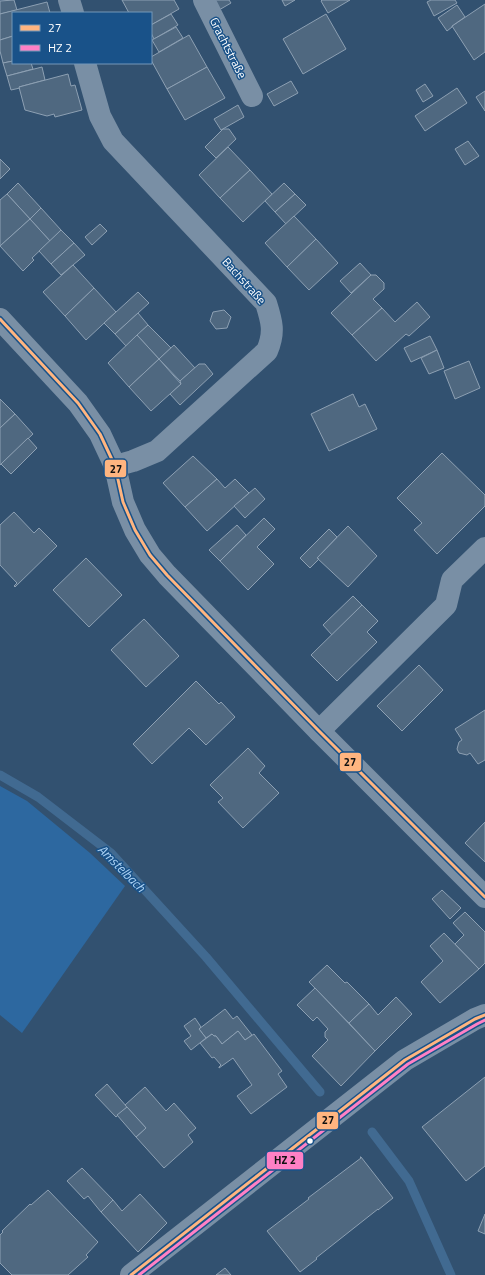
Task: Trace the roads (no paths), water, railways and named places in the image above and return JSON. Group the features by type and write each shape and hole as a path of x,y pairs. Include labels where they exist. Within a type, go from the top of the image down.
{"street":[{"path":"69,0 73,12"},
{"name":"Grachtstraße","path":"204,0 252,96"},
{"name":"Bachstraße","path":"85,64 100,116 113,141 266,303 271,320 272,339 268,351 157,451 133,462 115,466"},
{"path":"0,319 78,403 100,434 115,466 123,502 135,530 150,555 167,575 319,731 485,897"},
{"path":"319,731 446,605 452,580 485,548"},
{"path":"131,1275 405,1060 474,1019 485,1015"}],"waterway":[{"name":"Amstelbach","path":"0,775 38,797 111,853 206,957 320,1092"},
{"name":"Amstelbach","path":"372,1132 409,1181 451,1275"}]}
